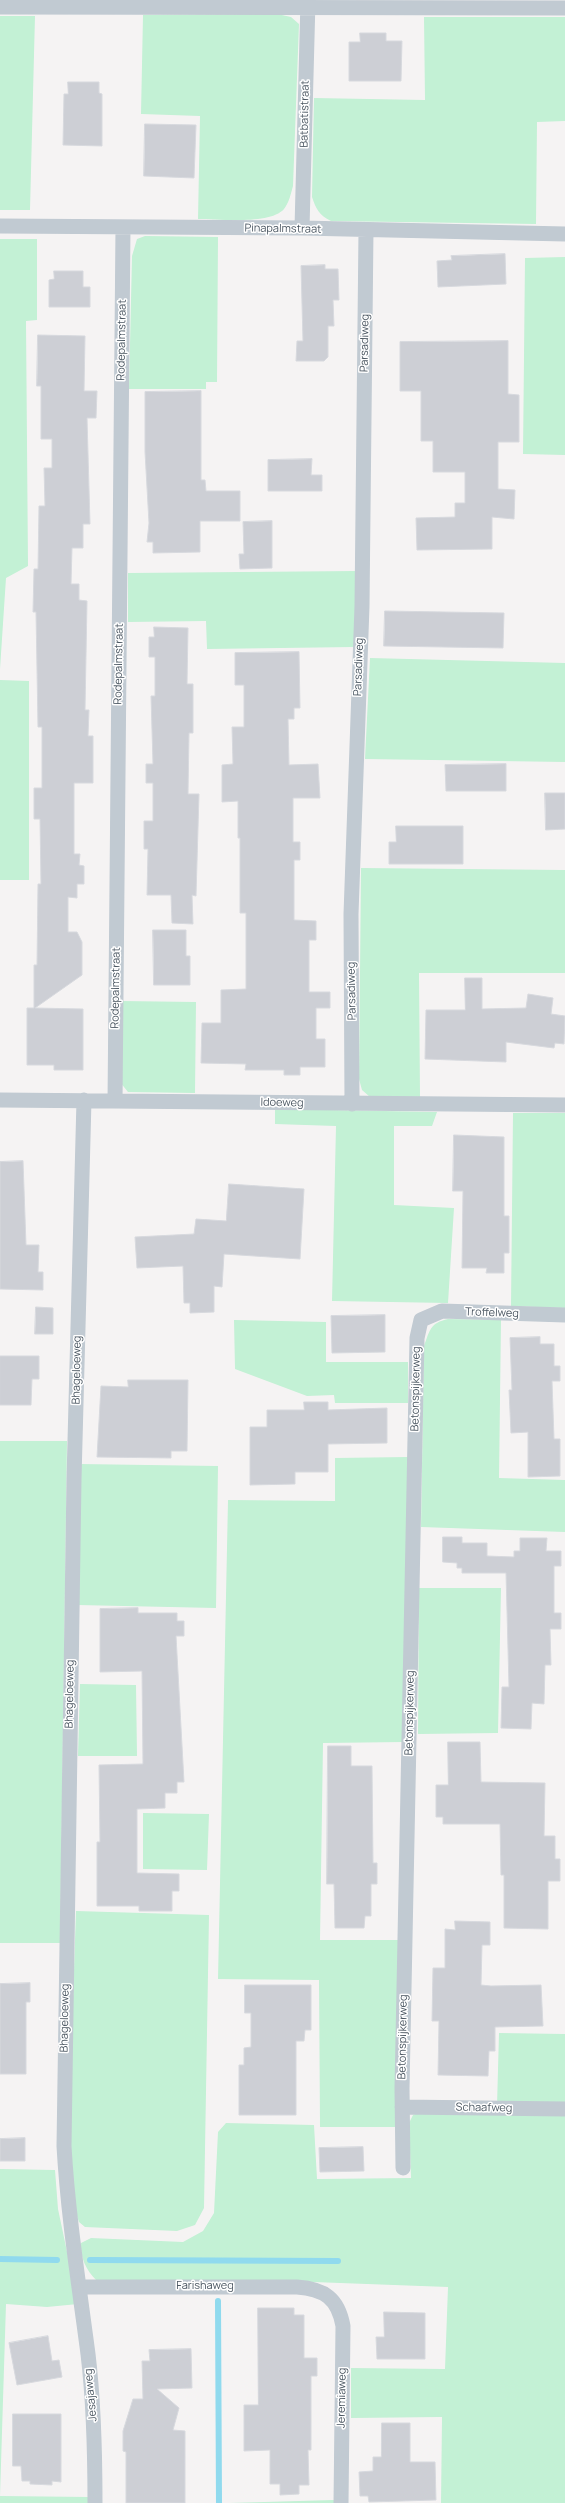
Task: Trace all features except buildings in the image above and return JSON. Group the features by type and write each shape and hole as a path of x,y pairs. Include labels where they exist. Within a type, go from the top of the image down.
{"street":[{"path":"0,7 308,4 565,8"},
{"name":"Batbatistraat","path":"302,228 308,4"},
{"name":"Pinapalmstraat","path":"0,226 302,228 565,234"},
{"name":"Rodepalmstraat","path":"115,1101 123,227"},
{"name":"Parsadiweg","path":"352,1104 352,914 362,606 366,230"},
{"name":"Idoeweg","path":"0,1100 565,1105"},
{"name":"Bhageloeweg","path":"79,2287 67,2203 64,2088 74,1478 84,1100"},
{"name":"Troffelweg","path":"421,1320 442,1311 565,1315"},
{"name":"Betonspijkerweg","path":"403,2168 402,2107 417,1346 421,1320"},
{"name":"Schaafweg","path":"402,2107 565,2109"},
{"name":"Farishaweg","path":"79,2287 296,2287 313,2288 329,2297"},
{"name":"Jesajaweg","path":"79,2287 94,2428 95,2503"},
{"name":"Jeremiaweg","path":"329,2297 336,2306 343,2326 341,2503"}],"green space":[{"path":"277,14 291,17 299,24 293,186 289,201 284,209 277,214 268,217 244,220 198,219 200,116 141,114 143,15"},
{"path":"0,16 35,16 30,210 0,210"},
{"path":"424,17 565,17 565,121 537,122 536,224 331,221 321,214 317,208 312,197 314,98 425,100"},
{"path":"145,236 218,237 217,382 206,382 206,389 129,389 132,256 137,239"},
{"path":"0,239 37,239 37,320 26,321 28,566 6,578 0,669"},
{"path":"565,257 565,455 523,454 525,258"},
{"path":"357,571 354,647 207,649 206,621 128,622 128,573"},
{"path":"370,658 565,663 565,762 365,759"},
{"path":"0,680 29,681 29,880 0,880"},
{"path":"361,868 565,870 565,973 419,973 420,1098 370,1097 362,1090 359,1079"},
{"path":"121,1001 196,1002 195,1093 128,1092 120,1082"},
{"path":"275,1109 437,1112 432,1126 394,1126 394,1205 454,1208 448,1303 332,1301 336,1126 275,1124"},
{"path":"513,1113 565,1113 565,1308 511,1306"},
{"path":"448,1319 501,1320 499,1478 565,1480 565,1532 421,1527 424,1346 429,1331 434,1325"},
{"path":"234,1320 326,1322 326,1362 408,1362 408,1403 335,1403 334,1395 307,1396 235,1369"},
{"path":"0,1441 67,1441 60,1943 0,1943"},
{"path":"408,1457 405,1742 323,1743 320,1940 400,1940 397,2127 320,2127 319,1980 218,1979 228,1500 335,1501 335,1458"},
{"path":"79,1464 218,1466 216,1608 77,1605"},
{"path":"419,1588 501,1588 498,1733 418,1734"},
{"path":"80,1684 136,1685 137,1756 78,1756"},
{"path":"143,1813 209,1814 207,1870 143,1869"},
{"path":"76,1911 209,1915 204,2208 195,2225 177,2231 85,2227 79,2222 72,2201 70,2087"},
{"path":"499,2033 565,2034 565,2103 497,2106"},
{"path":"421,2112 565,2116 565,2503 441,2503 442,2417 351,2418 351,2368 445,2369 448,2287 313,2282 96,2280 84,2263 81,2243 91,2238 183,2242 203,2231 214,2213 218,2132 226,2123 314,2125 317,2179 411,2178 409,2123 413,2115"},
{"path":"0,2169 55,2170 58,2209 78,2304 47,2307 6,2304 0,2496"},
{"path":"0,2496 91,2497 91,2503 0,2503"},
{"path":"334,2500 334,2503 229,2503"}],"waterway":[{"path":"0,2259 57,2260"},
{"path":"90,2260 338,2261"},
{"path":"218,2301 219,2503"}]}
